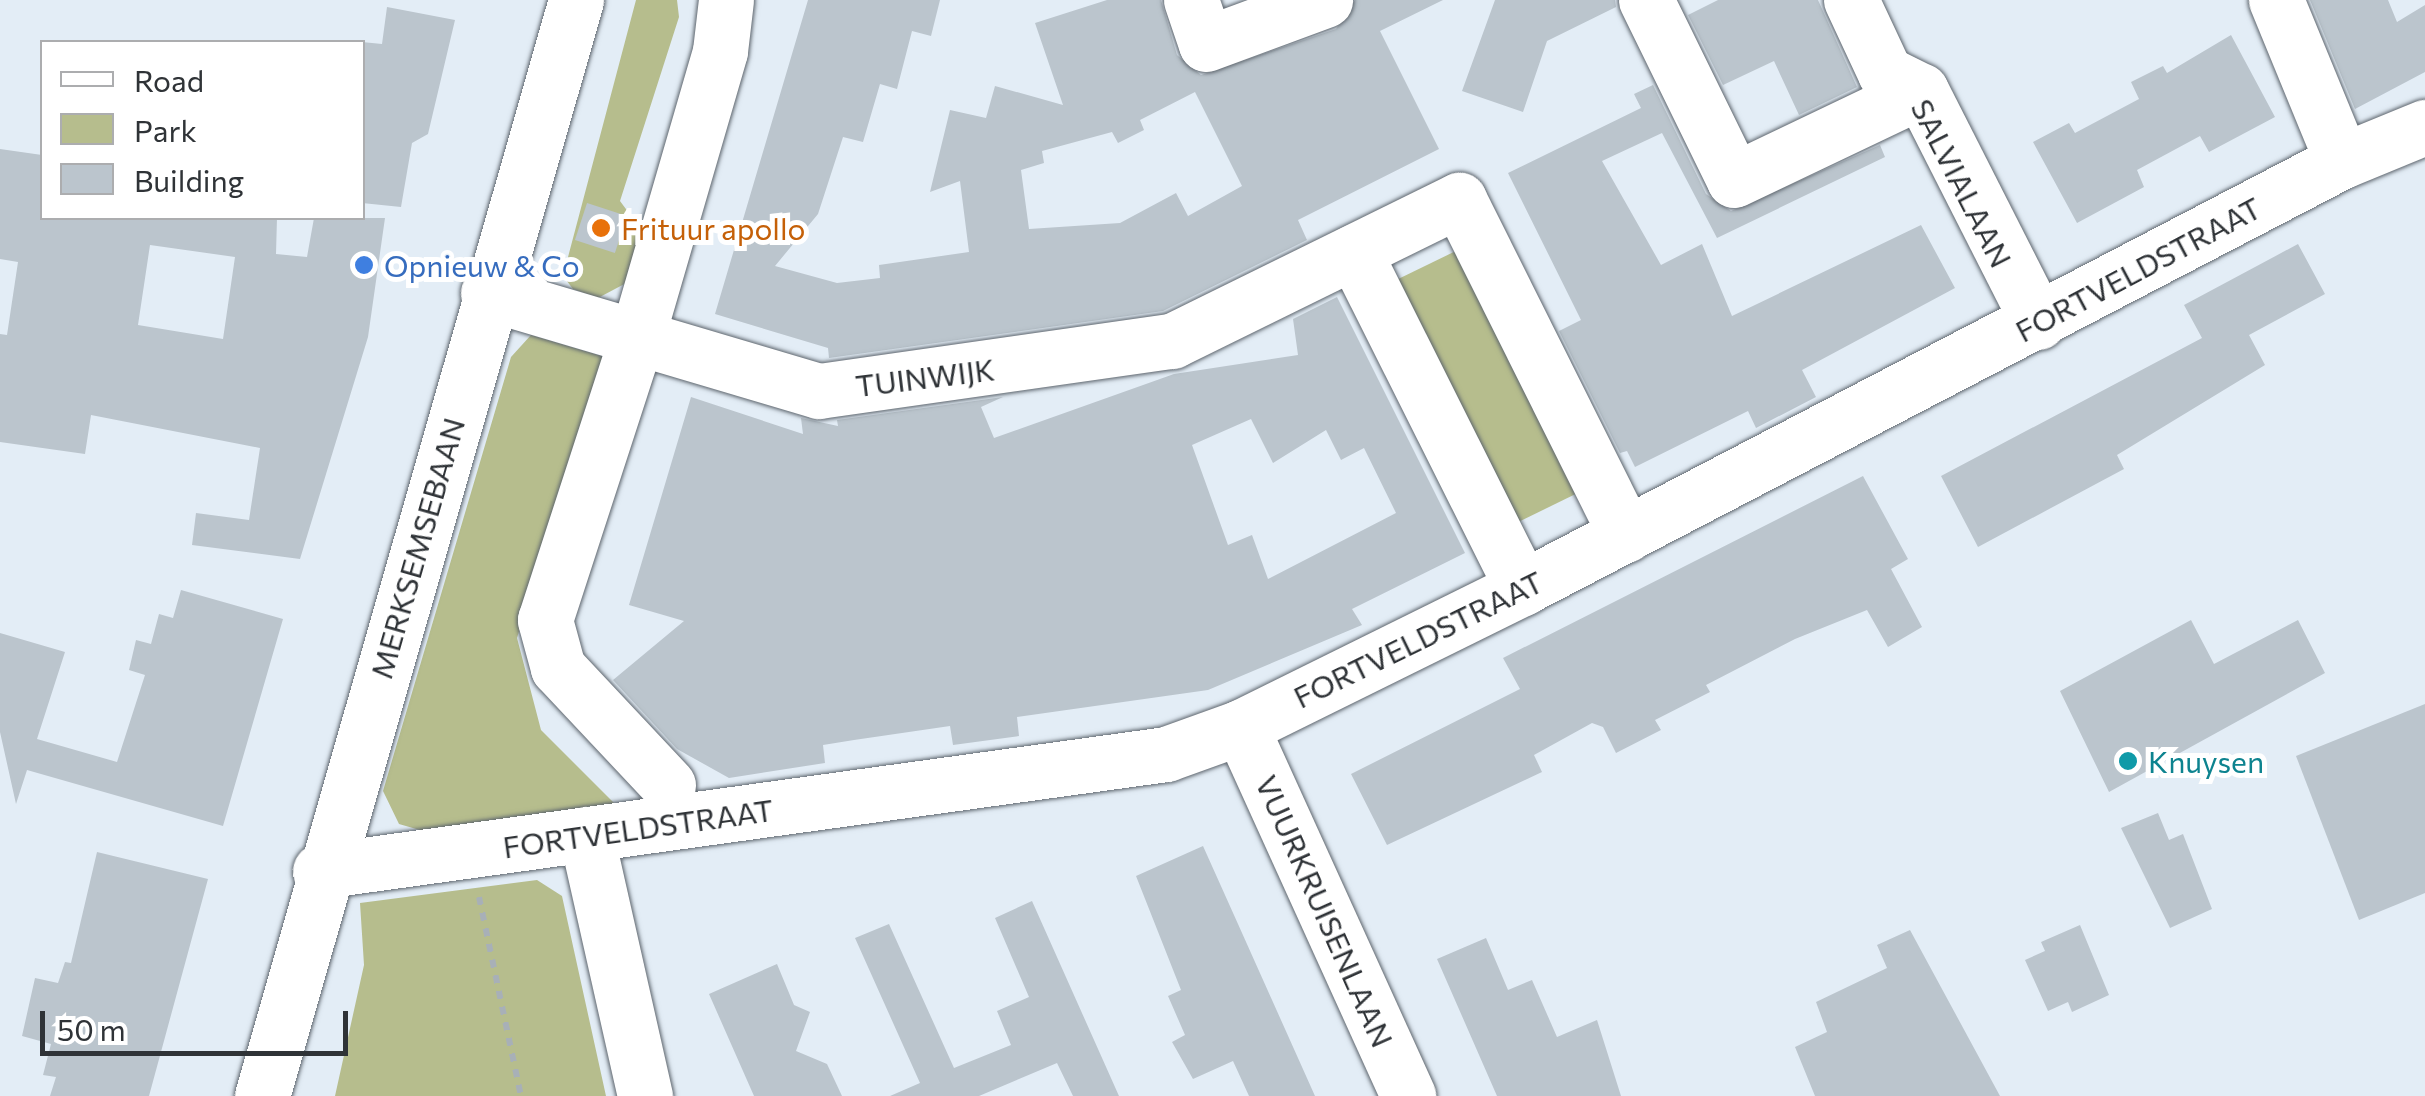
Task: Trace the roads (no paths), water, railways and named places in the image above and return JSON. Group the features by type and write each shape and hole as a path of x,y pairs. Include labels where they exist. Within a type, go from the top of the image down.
{"street":[{"name":"MERKSEMSEBAAN","path":"262,1096 320,871 576,0"},
{"path":"668,785 558,668 545,620 636,337 720,51 726,0"},
{"path":"1191,0 1206,44 1326,0"},
{"path":"1646,0 1734,180 1921,91"},
{"name":"SALVIALAAN","path":"1852,0 1886,72 1921,91 2038,322"},
{"path":"2276,0 2342,160"},
{"name":"FORTVELDSTRAAT","path":"320,871 1166,754 1242,727 1522,588 2342,160 2425,127"},
{"name":"TUINWIJK","path":"488,293 819,391 1172,341 1459,200 1626,535"},
{"path":"1354,252 1522,588"},
{"name":"VUURKRUISENLAAN","path":"1242,727 1408,1096"},
{"path":"586,834 646,1096"}],"place":[{"name":"Frituur apollo","path":"601,228"},
{"name":"Opnieuw & Co","path":"364,265"},
{"name":"Knuysen","path":"2128,761"}]}
